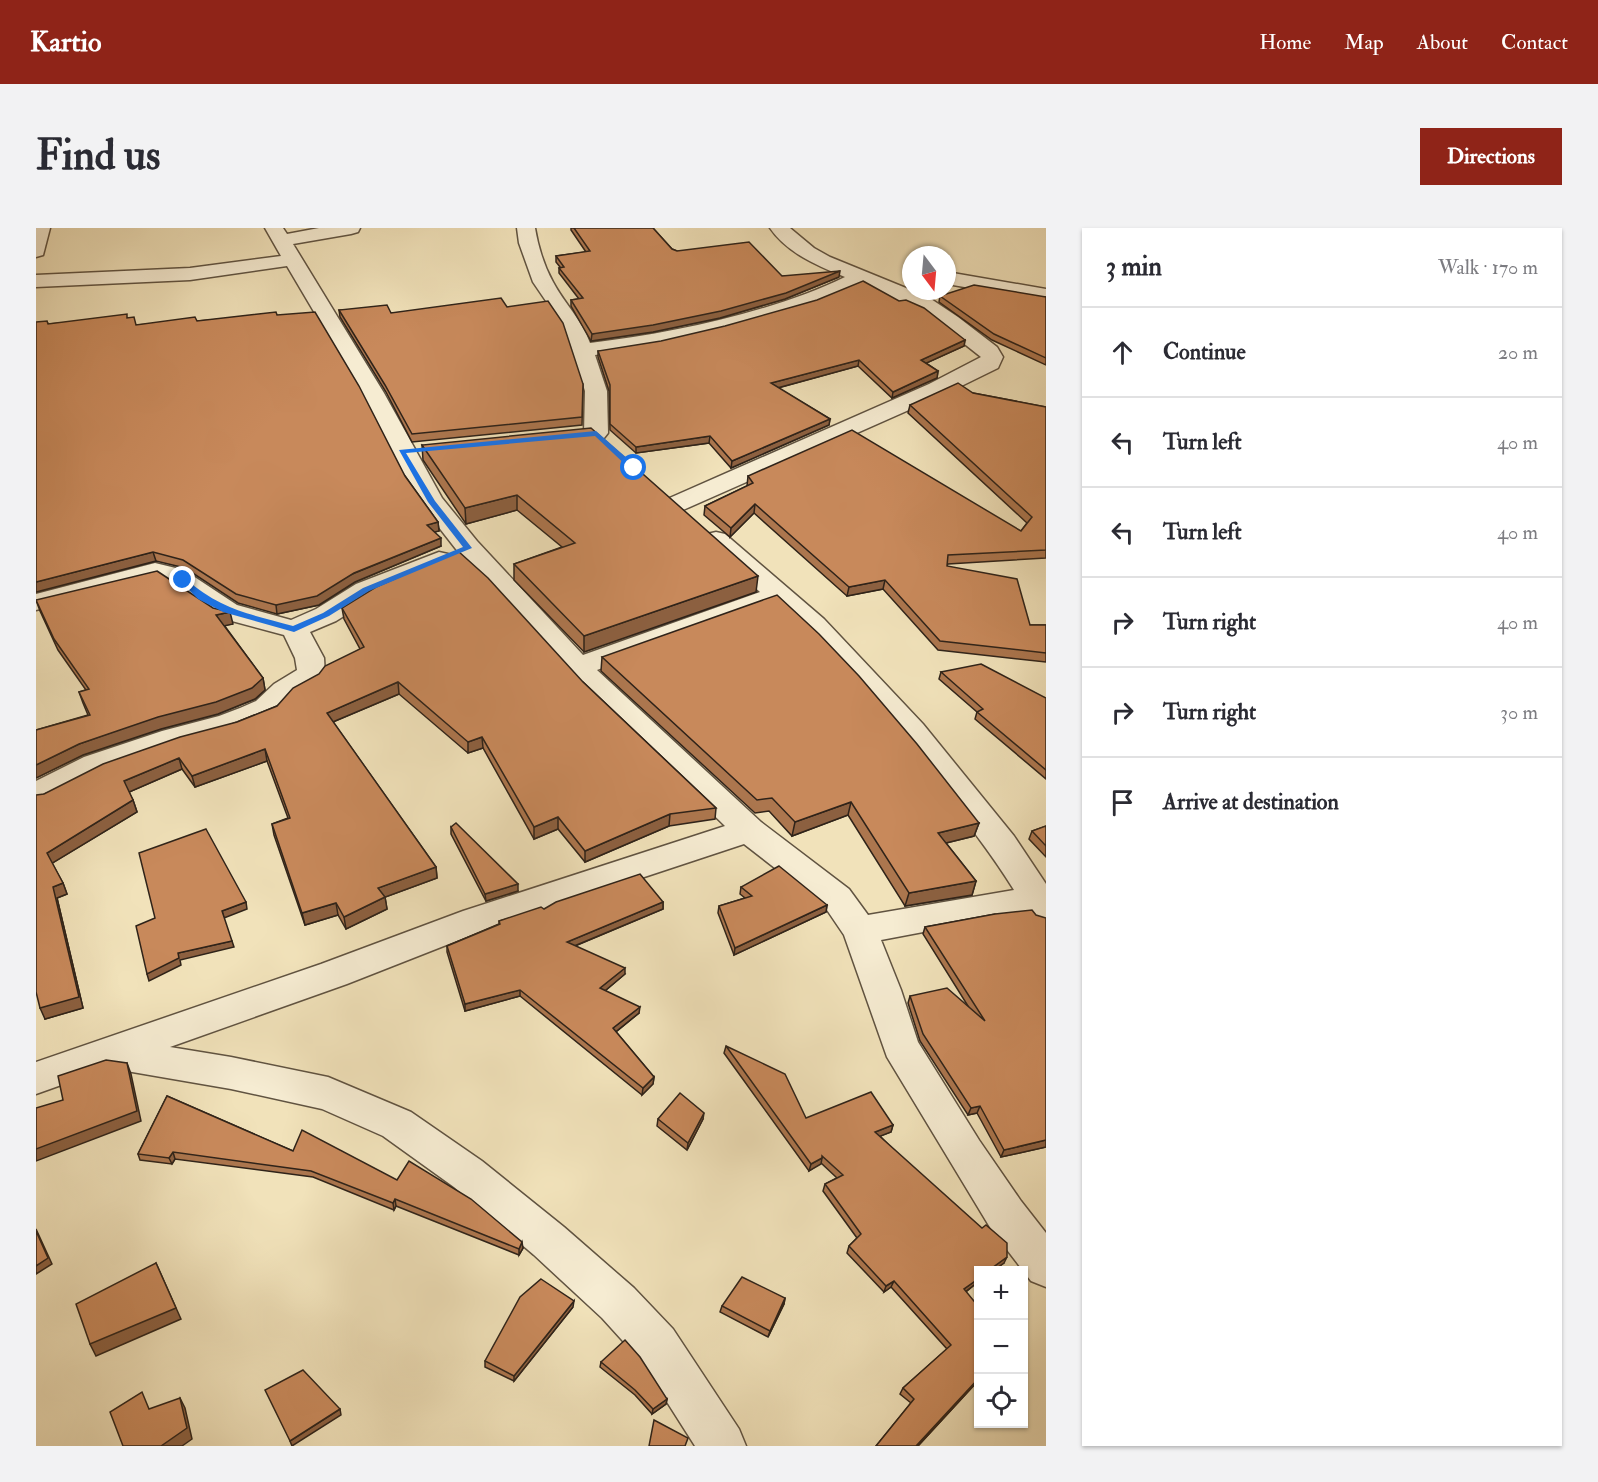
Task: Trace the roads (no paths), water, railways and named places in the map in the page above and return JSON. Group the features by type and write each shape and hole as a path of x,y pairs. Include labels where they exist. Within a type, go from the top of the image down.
{"street":[{"path":"36,251 41,228"},
{"path":"36,281 126,274 175,275 226,271 283,242 351,228"},
{"path":"526,228 528,243 543,282 575,329 596,391 604,440 568,436"},
{"path":"779,228 809,254 911,296 933,309 989,352 992,357 990,363 937,389 666,497 814,625 912,731 1002,844 1044,904"},
{"path":"283,242 374,393 402,452 432,502 468,548 577,668 749,830 837,898 860,930 883,990 900,1046 1006,1215 1046,1267"},
{"path":"582,350 646,342 729,323 816,298 853,273 902,272"},
{"path":"956,280 1046,295"},
{"path":"402,452 436,448"},
{"path":"36,602 155,571 166,572 173,574 201,597 226,610 294,629 326,615 366,590 468,548"},
{"path":"577,668 779,594"},
{"path":"36,795 95,765 172,738 228,724 267,708 284,691 310,676 312,670 307,652 294,629"},
{"path":"36,1078 334,974 475,920 749,830"},
{"path":"860,930 992,906 1044,904"},
{"path":"111,1053 231,1073 328,1094 397,1124 468,1174 549,1241 618,1303 657,1345 722,1446"}]}
